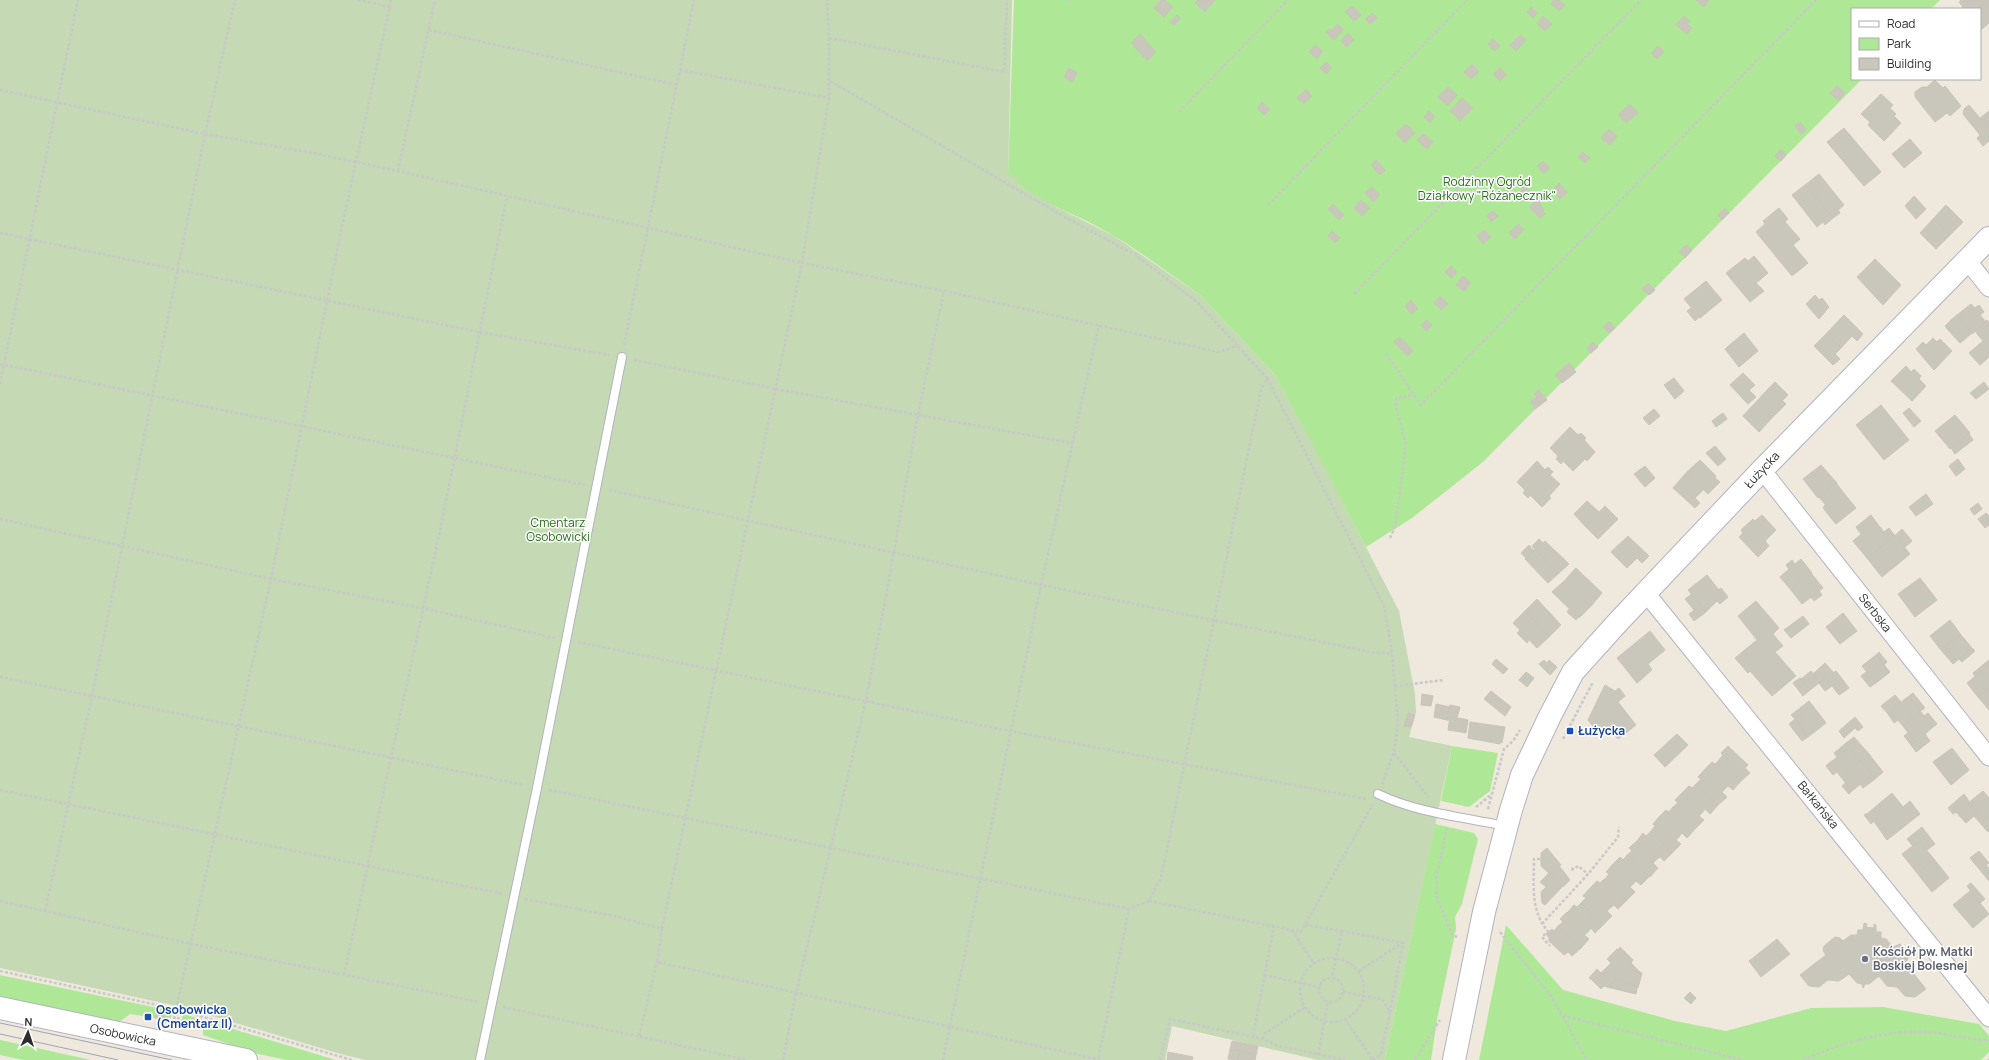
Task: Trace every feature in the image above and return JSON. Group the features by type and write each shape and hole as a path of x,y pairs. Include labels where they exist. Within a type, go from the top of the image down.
{"street":[{"name":"Łużycka","path":"1454,1060 1484,912 1506,826 1522,775 1573,672 1762,470 1989,238"},
{"path":"1967,260 1989,288"},
{"name":"Serbska","path":"1762,470 1989,757"},
{"name":"Bałkańska","path":"1646,593 1989,1018"},
{"name":"Osobowicka","path":"0,1008 246,1060"}],"lane":[{"path":"480,1060 537,788 622,357"},
{"path":"1378,794 1388,799 1450,815 1506,826"}],"path":[{"path":"0,384 78,0"},
{"path":"45,911 92,696 205,134 235,0"},
{"path":"358,0 390,7"},
{"path":"173,1022 239,726 391,0"},
{"path":"398,171 435,0"},
{"path":"622,357 694,0"},
{"path":"639,1036 656,962 715,669 802,263 829,98 830,38 827,0"},
{"path":"830,38 1004,72 1007,0"},
{"path":"1179,112 1288,0"},
{"path":"1268,205 1467,0"},
{"path":"1354,294 1641,0"},
{"path":"1386,354 1421,405 1816,0"},
{"path":"429,30 678,85"},
{"path":"680,70 829,98"},
{"path":"830,81 1068,219 1134,254 1197,302 1267,378 1384,606 1392,653 1398,722 1394,752 1378,794"},
{"path":"0,90 205,134 398,171 802,263 944,291 1218,352 1237,346"},
{"path":"344,975 422,608 439,535 453,457 507,196"},
{"path":"0,233 479,332 622,357 776,389 1072,443"},
{"path":"783,1060 796,993 866,700 918,414 944,291"},
{"path":"943,1060 951,1027 1010,731 1099,325"},
{"path":"0,364 597,487 1041,585 1376,653 1392,653"},
{"path":"1149,900 1161,878 1261,390 1267,378"},
{"path":"1390,538 1395,527 1406,445 1395,402 1397,398 1414,395"},
{"path":"0,519 270,578 422,608 565,640 715,669 1010,731 1374,801 1301,932 1149,900 1129,909 685,819 0,677"},
{"path":"1395,686 1444,680"},
{"path":"1562,742 1594,680"},
{"path":"1394,752 1431,801"},
{"path":"0,790 619,917 662,928"},
{"path":"1471,811 1492,794"},
{"path":"1450,815 1436,878 1437,898 1452,935 1457,937"},
{"path":"1542,924 1588,874 1618,837 1619,827"},
{"path":"1540,859 1534,859 1534,889 1536,906 1542,924 1548,931 1542,937 1550,946"},
{"path":"1571,869 1578,866 1588,874"},
{"path":"0,901 191,944 492,1005 747,1060"},
{"path":"656,962 1099,1060 1129,909"},
{"path":"1305,925 1403,943"},
{"path":"1253,1036 1274,926"},
{"path":"1292,930 1313,962"},
{"path":"1332,977 1342,931"},
{"path":"1499,932 1551,996 1587,1060"},
{"path":"1359,971 1403,943"},
{"path":"1345,1019 1373,1060 1381,1054 1403,943"},
{"path":"1325,957 1337,957 1350,962 1359,971 1364,983 1364,996 1359,1008 1345,1019 1338,1022 1325,1022 1314,1017 1304,1008 1300,996 1300,983 1304,971 1313,962 1325,957"},
{"path":"0,972 176,1009 352,1060"},
{"path":"1264,975 1319,987"},
{"path":"1319,987 1324,980 1332,977 1340,981 1343,992"},
{"path":"1319,987 1322,998 1328,1001 1336,1001 1343,992"},
{"path":"1343,992 1382,999 1390,1012"},
{"path":"1318,1055 1328,1001"},
{"path":"1262,1039 1264,1034 1304,1008"},
{"path":"178,1023 180,1010"},
{"path":"1563,1016 1743,1060"},
{"path":"1160,1060 1170,1019 1253,1036 1278,1046 1345,1060"},
{"path":"1415,1060 1440,1020"},
{"path":"1803,1060 1876,1035 1924,1032 1951,1035 1974,1040 1989,1040"}],"green space":[{"name":"Cmentarz Osobowicki","path":"0,0 1012,0 1008,175 1019,179 1018,185 1056,207 1114,236 1200,295 1275,375 1310,439 1399,611 1415,694 1416,712 1409,737 1452,746 1385,1060 1318,1060 1172,1026 1165,1060 366,1060 344,1055 182,1007 0,968"},
{"name":"Rodzinny Ogród Działkowy \"Różanecznik\"","path":"1014,0 1940,0 1932,8 1851,8 1851,80 1861,80 1483,462 1412,518 1366,547 1275,375 1200,295 1124,242 1087,221 1028,192 1008,175"},
{"path":"1452,746 1498,753 1490,791 1469,807 1441,801"},
{"path":"1435,824 1474,833 1478,839 1462,904 1455,917 1456,929 1437,1020 1431,1060 1385,1060"},
{"path":"1506,925 1563,990 1675,1021 1726,1031 1811,1008 1883,1007 1979,1024 1989,1036 1989,1052 1981,1060 1479,1060"},
{"path":"0,975 172,1011 171,1018 156,1014 155,1018 130,1014 118,1023 0,999"},
{"path":"183,1014 336,1060 287,1060 258,1054 203,1035 203,1028 181,1023"},
{"path":"0,1040 91,1060 23,1060 0,1055"}],"building":[{"path":"1161,0 1165,0 1173,7 1164,17 1154,8"},
{"path":"1198,0 1215,0 1205,12 1195,3"},
{"path":"1554,0 1559,0 1565,5 1559,11 1551,4"},
{"path":"1696,0 1709,0 1704,7"},
{"path":"1961,0 1979,0 1989,12 1989,23 1981,30 1981,8 1962,8 1963,7 1959,2"},
{"path":"1979,0 1989,0 1989,12"},
{"path":"1352,6 1361,15 1354,21 1345,12"},
{"path":"1531,7 1537,13 1533,18 1527,12"},
{"path":"1373,13 1377,18 1370,24 1365,19"},
{"path":"1177,15 1180,19 1174,25 1170,22"},
{"path":"1543,16 1552,24 1545,31 1537,24"},
{"path":"1684,16 1690,21 1687,24 1692,28 1687,34 1676,25"},
{"path":"1338,24 1343,30 1334,40 1326,32 1330,29 1332,30"},
{"path":"1348,33 1354,40 1347,47 1341,41"},
{"path":"1140,34 1156,52 1147,61 1131,43"},
{"path":"1520,35 1526,40 1516,51 1510,45"},
{"path":"1493,39 1500,46 1494,51 1488,44"},
{"path":"1315,45 1323,51 1317,59 1309,52"},
{"path":"1658,46 1664,52 1657,59 1651,53"},
{"path":"1326,62 1332,68 1326,74 1320,68"},
{"path":"1472,64 1479,72 1471,79 1464,72"},
{"path":"1069,68 1077,73 1072,82 1064,77"},
{"path":"1500,68 1507,75 1500,81 1493,74"},
{"path":"1935,80 1943,88 1945,86 1961,106 1950,116 1947,113 1935,122 1915,97 1915,92 1922,87 1927,87"},
{"path":"1837,86 1845,93 1838,101 1830,93"},
{"path":"1448,87 1457,95 1448,106 1438,97"},
{"path":"1306,89 1312,96 1304,104 1297,98"},
{"path":"1881,94 1893,105 1890,108 1896,114 1894,116 1901,123 1884,141 1868,125 1870,122 1861,114"},
{"path":"1462,98 1473,108 1460,121 1450,111"},
{"path":"1262,102 1270,109 1264,115 1257,108"},
{"path":"1630,104 1638,113 1626,123 1618,115"},
{"path":"1969,105 1989,129 1989,141 1983,146 1977,138 1980,135 1963,114 1964,109"},
{"path":"1429,111 1435,116 1430,123 1424,117"},
{"path":"1989,111 1989,129 1980,118"},
{"path":"1800,122 1806,130 1801,134 1795,126"},
{"path":"1406,124 1415,133 1405,143 1396,133"},
{"path":"1844,128 1881,172 1864,186 1827,142"},
{"path":"1609,129 1617,136 1610,145 1601,138"},
{"path":"1423,134 1433,142 1427,149 1417,140"},
{"path":"1910,139 1922,153 1904,168 1892,154"},
{"path":"1781,149 1786,155 1781,161 1775,156"},
{"path":"1583,152 1590,158 1585,163 1578,157"},
{"path":"1376,160 1385,170 1380,175 1371,165"},
{"path":"1543,161 1550,168 1544,174 1537,166"},
{"path":"1819,174 1844,205 1838,210 1840,213 1833,218 1805,185"},
{"path":"1559,183 1567,192 1560,199 1552,190"},
{"path":"1805,185 1833,218 1825,225 1823,222 1817,227 1792,195"},
{"path":"1525,186 1532,193 1524,202 1517,194"},
{"path":"1372,187 1380,195 1373,202 1365,193"},
{"path":"1914,196 1926,209 1916,219 1905,206"},
{"path":"1361,200 1370,208 1362,216 1354,208"},
{"path":"1537,200 1545,214 1540,218 1529,207"},
{"path":"1333,204 1344,215 1339,220 1328,209"},
{"path":"1946,205 1963,222 1950,235 1933,219"},
{"path":"1725,208 1729,213 1722,220 1718,215"},
{"path":"1779,208 1788,219 1785,222 1800,239 1793,245 1808,263 1792,276 1756,232 1765,224 1763,221"},
{"path":"1493,211 1498,216 1491,222 1487,216"},
{"path":"1933,219 1950,235 1936,249 1920,233"},
{"path":"1518,224 1524,229 1515,239 1509,233"},
{"path":"1484,230 1491,237 1483,244 1477,236"},
{"path":"1332,231 1340,238 1335,243 1328,236"},
{"path":"1686,245 1692,250 1685,258 1679,252"},
{"path":"1754,256 1768,273 1756,283 1764,291 1750,302 1726,273 1745,258 1748,261"},
{"path":"1875,259 1901,285 1883,305 1857,277"},
{"path":"1451,266 1457,272 1451,278 1445,272"},
{"path":"1463,276 1471,283 1464,291 1456,285"},
{"path":"1706,281 1722,300 1700,318 1684,299"},
{"path":"1648,283 1655,290 1649,295 1642,289"},
{"path":"1815,295 1819,300 1822,298 1829,307 1819,319 1806,304"},
{"path":"1440,296 1448,304 1441,310 1434,303"},
{"path":"1411,300 1418,309 1411,314 1405,306"},
{"path":"1971,304 1975,308 1979,305 1984,312 1980,315 1986,322 1972,334 1957,315"},
{"path":"1691,308 1699,317 1695,321 1687,311"},
{"path":"1844,315 1863,334 1857,341 1852,336 1841,348 1826,334"},
{"path":"1957,315 1972,333 1960,343 1948,330 1954,324 1951,320"},
{"path":"1426,320 1432,325 1426,331 1421,325"},
{"path":"1951,320 1954,324 1948,330 1945,326"},
{"path":"1987,320 1989,323 1989,357 1980,365 1969,353 1983,341 1975,331"},
{"path":"1609,321 1615,328 1609,333 1603,327"},
{"path":"1744,333 1758,351 1739,367 1725,349"},
{"path":"1826,334 1841,348 1835,354 1840,359 1833,365 1814,346"},
{"path":"1400,337 1413,351 1407,356 1394,342"},
{"path":"1933,338 1937,342 1940,339 1952,351 1934,370 1916,349 1923,342 1926,345"},
{"path":"1593,342 1598,347 1591,353 1587,348"},
{"path":"1569,363 1576,372 1562,383 1555,375"},
{"path":"1906,366 1911,372 1914,369 1921,376 1919,379 1926,386 1912,401 1891,381"},
{"path":"1743,373 1755,385 1749,390 1756,397 1748,404 1730,385"},
{"path":"1674,378 1684,391 1675,399 1664,385"},
{"path":"1775,382 1788,395 1782,401 1769,388"},
{"path":"1984,382 1989,389 1976,399 1970,393"},
{"path":"1769,388 1786,404 1772,418 1756,402"},
{"path":"1539,390 1547,400 1535,409 1530,402 1537,397 1534,394"},
{"path":"1756,402 1772,418 1759,432 1743,416"},
{"path":"1881,405 1909,440 1884,460 1856,425"},
{"path":"1909,408 1921,421 1914,427 1903,413"},
{"path":"1654,409 1660,416 1649,425 1643,418"},
{"path":"1723,413 1727,419 1716,427 1712,421"},
{"path":"1955,415 1970,433 1950,449 1935,431"},
{"path":"1570,427 1578,435 1581,433 1586,438 1584,440 1595,452 1587,461 1585,459 1573,471 1563,461 1561,464 1556,459 1558,456 1550,448"},
{"path":"1969,434 1973,440 1955,454 1951,448"},
{"path":"1715,446 1726,459 1718,466 1706,453"},
{"path":"1958,459 1965,469 1956,476 1949,466"},
{"path":"1700,460 1720,482 1708,494 1686,473"},
{"path":"1537,461 1545,470 1548,467 1553,472 1550,475 1560,484 1549,496 1551,498 1542,507 1530,495 1528,498 1523,493 1525,490 1517,482"},
{"path":"1821,465 1837,483 1818,498 1803,479"},
{"path":"1645,466 1655,478 1645,487 1634,474"},
{"path":"1686,473 1703,490 1695,498 1700,503 1695,508 1673,488"},
{"path":"1836,483 1851,502 1834,515 1819,497"},
{"path":"1926,494 1933,504 1916,516 1909,507"},
{"path":"1587,501 1599,512 1585,526 1574,514"},
{"path":"1851,502 1856,508 1836,524 1831,518"},
{"path":"1978,503 1982,509 1974,515 1970,509"},
{"path":"1825,505 1834,515 1831,518 1823,508"},
{"path":"1605,506 1618,519 1598,539 1585,526"},
{"path":"1986,513 1989,516 1989,525 1985,528 1978,519"},
{"path":"1762,515 1776,530 1765,541 1769,546 1758,557 1739,537 1743,533 1741,530 1753,519 1755,521"},
{"path":"1871,515 1876,522 1861,534 1856,527"},
{"path":"1876,522 1884,532 1889,528 1895,536 1867,558 1853,541"},
{"path":"1902,529 1912,541 1905,547 1900,542 1895,546 1890,540"},
{"path":"1628,536 1649,556 1642,563 1637,558 1627,568 1611,552"},
{"path":"1539,539 1543,543 1545,541 1569,564 1558,574 1532,546"},
{"path":"1890,540 1895,546 1900,542 1910,554 1882,577 1867,558"},
{"path":"1529,545 1534,551 1526,558 1521,553"},
{"path":"1535,549 1558,574 1548,583 1525,559"},
{"path":"1801,559 1812,573 1791,590 1780,577 1789,569 1786,565 1792,560 1795,564"},
{"path":"1576,568 1580,572 1568,584 1564,581"},
{"path":"1580,572 1602,593 1591,606 1568,584"},
{"path":"1811,573 1823,588 1802,604 1791,590"},
{"path":"1707,575 1723,595 1706,612 1688,590"},
{"path":"1920,578 1937,600 1915,617 1898,594"},
{"path":"1564,581 1591,606 1579,618 1552,592"},
{"path":"1721,588 1728,597 1720,604 1716,600 1722,595 1718,590"},
{"path":"1819,591 1822,595 1814,601 1811,597"},
{"path":"1692,594 1701,605 1694,610 1685,599"},
{"path":"1537,599 1561,625 1549,637 1525,611"},
{"path":"1756,601 1779,628 1773,634 1783,646 1775,652 1796,676 1772,696 1750,671 1748,673 1735,658 1757,640 1738,616"},
{"path":"1701,605 1706,612 1694,621 1689,614"},
{"path":"1569,609 1578,617 1576,620 1567,612"},
{"path":"1525,611 1549,637 1537,648 1513,623"},
{"path":"1843,613 1857,631 1840,644 1826,627"},
{"path":"1803,616 1809,624 1791,638 1784,630"},
{"path":"1950,620 1961,635 1941,650 1930,636"},
{"path":"1520,630 1529,640 1527,643 1517,633"},
{"path":"1650,631 1665,650 1648,664 1652,670 1637,683 1617,658"},
{"path":"1961,635 1972,648 1953,664 1941,650"},
{"path":"1972,648 1975,651 1962,662 1959,659"},
{"path":"1879,652 1887,662 1884,665 1876,655"},
{"path":"1876,655 1890,672 1876,683 1862,666"},
{"path":"1496,659 1508,669 1503,674 1492,664"},
{"path":"1544,660 1547,663 1549,660 1557,667 1550,675 1539,664"},
{"path":"1989,660 1989,665 1975,676 1973,673"},
{"path":"1825,663 1833,672 1820,683 1813,674"},
{"path":"1989,665 1989,688 1978,697 1967,683"},
{"path":"1811,671 1820,682 1810,690 1801,679"},
{"path":"1836,671 1849,688 1839,695 1826,678"},
{"path":"1526,672 1534,678 1527,687 1519,680"},
{"path":"1866,672 1876,683 1870,687 1861,676"},
{"path":"1800,678 1810,690 1803,696 1793,683"},
{"path":"1826,678 1832,686 1825,691 1819,683"},
{"path":"1605,685 1615,691 1619,688 1625,696 1618,702 1636,725 1618,739 1608,727 1602,730 1596,730 1588,720"},
{"path":"1989,688 1989,710 1978,697"},
{"path":"1491,691 1511,707 1505,716 1484,699"},
{"path":"1913,693 1925,708 1920,711 1909,696"},
{"path":"1422,694 1433,696 1431,706 1421,705"},
{"path":"1895,695 1901,702 1888,714 1881,706"},
{"path":"1909,696 1921,712 1903,726 1890,711"},
{"path":"1809,701 1813,706 1795,719 1791,715"},
{"path":"1436,704 1450,707 1447,720 1434,717"},
{"path":"1450,705 1460,707 1457,718 1450,716 1449,720 1447,720"},
{"path":"1813,706 1826,723 1808,737 1795,719"},
{"path":"1891,712 1898,720 1894,723 1888,714"},
{"path":"1921,712 1933,727 1925,734 1930,741 1916,752 1911,745 1915,742 1903,726"},
{"path":"1408,713 1415,715 1411,727 1404,726"},
{"path":"1928,713 1937,724 1933,727 1924,716"},
{"path":"1450,717 1464,719 1461,732 1448,730"},
{"path":"1855,717 1863,727 1858,731 1855,728 1844,738 1839,731"},
{"path":"1464,719 1468,720 1466,733 1461,732"},
{"path":"1795,719 1808,737 1802,741 1789,724"},
{"path":"1470,722 1505,727 1502,743 1500,742 1500,744 1468,738"},
{"path":"1908,733 1915,742 1911,745 1904,736"},
{"path":"1677,734 1688,745 1665,767 1654,755"},
{"path":"1854,737 1869,754 1861,761 1846,743"},
{"path":"1846,743 1850,748 1837,757 1834,753"},
{"path":"1728,746 1748,765 1745,768 1750,773 1741,781 1719,760 1723,755 1721,753"},
{"path":"1850,748 1861,761 1841,777 1829,763"},
{"path":"1952,748 1969,770 1951,785 1933,762"},
{"path":"1869,754 1883,772 1875,779 1861,761"},
{"path":"1719,760 1741,781 1733,790 1728,786 1725,789 1705,769 1712,762 1715,764"},
{"path":"1861,761 1872,775 1852,791 1841,777"},
{"path":"1829,763 1837,772 1833,775 1826,766"},
{"path":"1705,769 1725,789 1722,792 1727,797 1718,805 1696,784 1701,779 1698,777"},
{"path":"1872,775 1875,779 1863,788 1860,784"},
{"path":"1845,783 1852,791 1849,794 1842,786"},
{"path":"1696,784 1718,805 1710,814 1705,809 1702,813 1682,793 1689,786 1692,788"},
{"path":"1983,791 1989,798 1989,815 1982,820 1968,803"},
{"path":"1682,793 1702,813 1699,816 1704,820 1695,829 1673,807 1678,803 1675,800"},
{"path":"1892,793 1903,807 1910,801 1920,814 1887,840 1868,813"},
{"path":"1964,794 1969,801 1968,803 1989,829 1988,832 1974,816 1966,823 1956,812 1953,814 1948,808"},
{"path":"1673,807 1695,829 1687,838 1682,833 1679,837 1659,817 1666,810 1669,812"},
{"path":"1868,813 1874,821 1871,824 1864,815"},
{"path":"1989,815 1989,829 1982,820"},
{"path":"1659,817 1679,837 1676,840 1681,844 1672,853 1651,831 1655,826 1653,824"},
{"path":"1922,827 1935,844 1927,850 1919,841 1913,846 1907,839"},
{"path":"1651,831 1672,853 1664,861 1660,857 1656,860 1637,841 1643,833 1646,836"},
{"path":"1637,841 1656,860 1653,863 1658,868 1650,877 1627,855 1632,851 1629,848"},
{"path":"1919,841 1934,859 1917,873 1902,854"},
{"path":"1547,848 1561,865 1551,875 1541,866 1541,853"},
{"path":"1979,851 1989,863 1986,865 1989,868 1989,881 1970,858"},
{"path":"1627,855 1649,877 1641,885 1636,881 1633,884 1613,864 1620,857 1623,860"},
{"path":"1934,859 1949,878 1932,892 1917,873"},
{"path":"1613,864 1633,884 1630,887 1635,892 1627,900 1605,879 1609,874 1606,872"},
{"path":"1560,867 1570,880 1563,887 1551,875"},
{"path":"1549,873 1562,887 1545,905 1542,903 1541,892 1546,887 1540,882"},
{"path":"1604,879 1627,900 1618,909 1614,905 1610,908 1590,888 1597,881 1600,883"},
{"path":"1971,883 1985,899 1980,903 1967,886"},
{"path":"1590,888 1610,908 1607,911 1612,916 1604,924 1581,903 1586,898 1583,896"},
{"path":"1970,891 1989,914 1973,928 1953,905"},
{"path":"1581,903 1604,924 1595,933 1591,928 1588,932 1568,912 1574,905 1577,907"},
{"path":"1567,912 1588,932 1584,935 1589,939 1581,948 1558,926 1563,922 1560,919"},
{"name":"Kościół pw. Matki Boskiej Bolesnej","path":"1864,923 1867,924 1866,927 1874,928 1874,924 1876,925 1876,932 1881,932 1881,938 1886,939 1893,947 1900,944 1910,956 1905,963 1926,989 1915,997 1905,996 1897,987 1887,986 1879,976 1869,984 1865,984 1863,988 1862,984 1857,983 1849,974 1839,981 1828,980 1819,987 1809,986 1800,975 1826,955 1823,951 1824,946 1835,937 1840,938 1843,941 1851,935 1857,935 1858,930 1863,930"},
{"path":"1558,926 1581,948 1572,956 1568,952 1564,955 1548,940 1550,939 1546,934 1552,929 1554,931"},
{"path":"1777,939 1790,954 1761,977 1749,961"},
{"path":"1620,947 1633,960 1631,963 1618,950"},
{"path":"1617,949 1631,963 1628,966 1633,971 1642,973 1638,988 1634,985 1615,980 1607,987 1604,986 1601,989 1593,981 1611,963 1607,959"},
{"path":"1631,963 1641,974 1633,971 1628,966"},
{"path":"1597,969 1601,973 1593,981 1589,978"},
{"path":"1615,980 1634,985 1637,988 1636,994 1607,987"},
{"path":"1690,992 1696,998 1691,1004 1684,998"},
{"path":"156,1014 168,1017 167,1021 155,1018"},
{"path":"1232,1041 1258,1046 1256,1055 1230,1049"},
{"path":"1230,1049 1240,1052 1238,1060 1228,1059"},
{"path":"1168,1052 1193,1057 1192,1060 1167,1060"},
{"path":"1240,1052 1256,1055 1255,1060 1238,1060"}],"tram line":[{"path":"0,1023 172,1060"},
{"path":"0,1034 118,1060"}],"place":[{"name":"Łużycka","path":"1570,731"},
{"name":"Kościół pw. Matki Boskiej Bolesnej","path":"1865,959"},
{"name":"Osobowicka (Cmentarz II)","path":"148,1017"}]}
